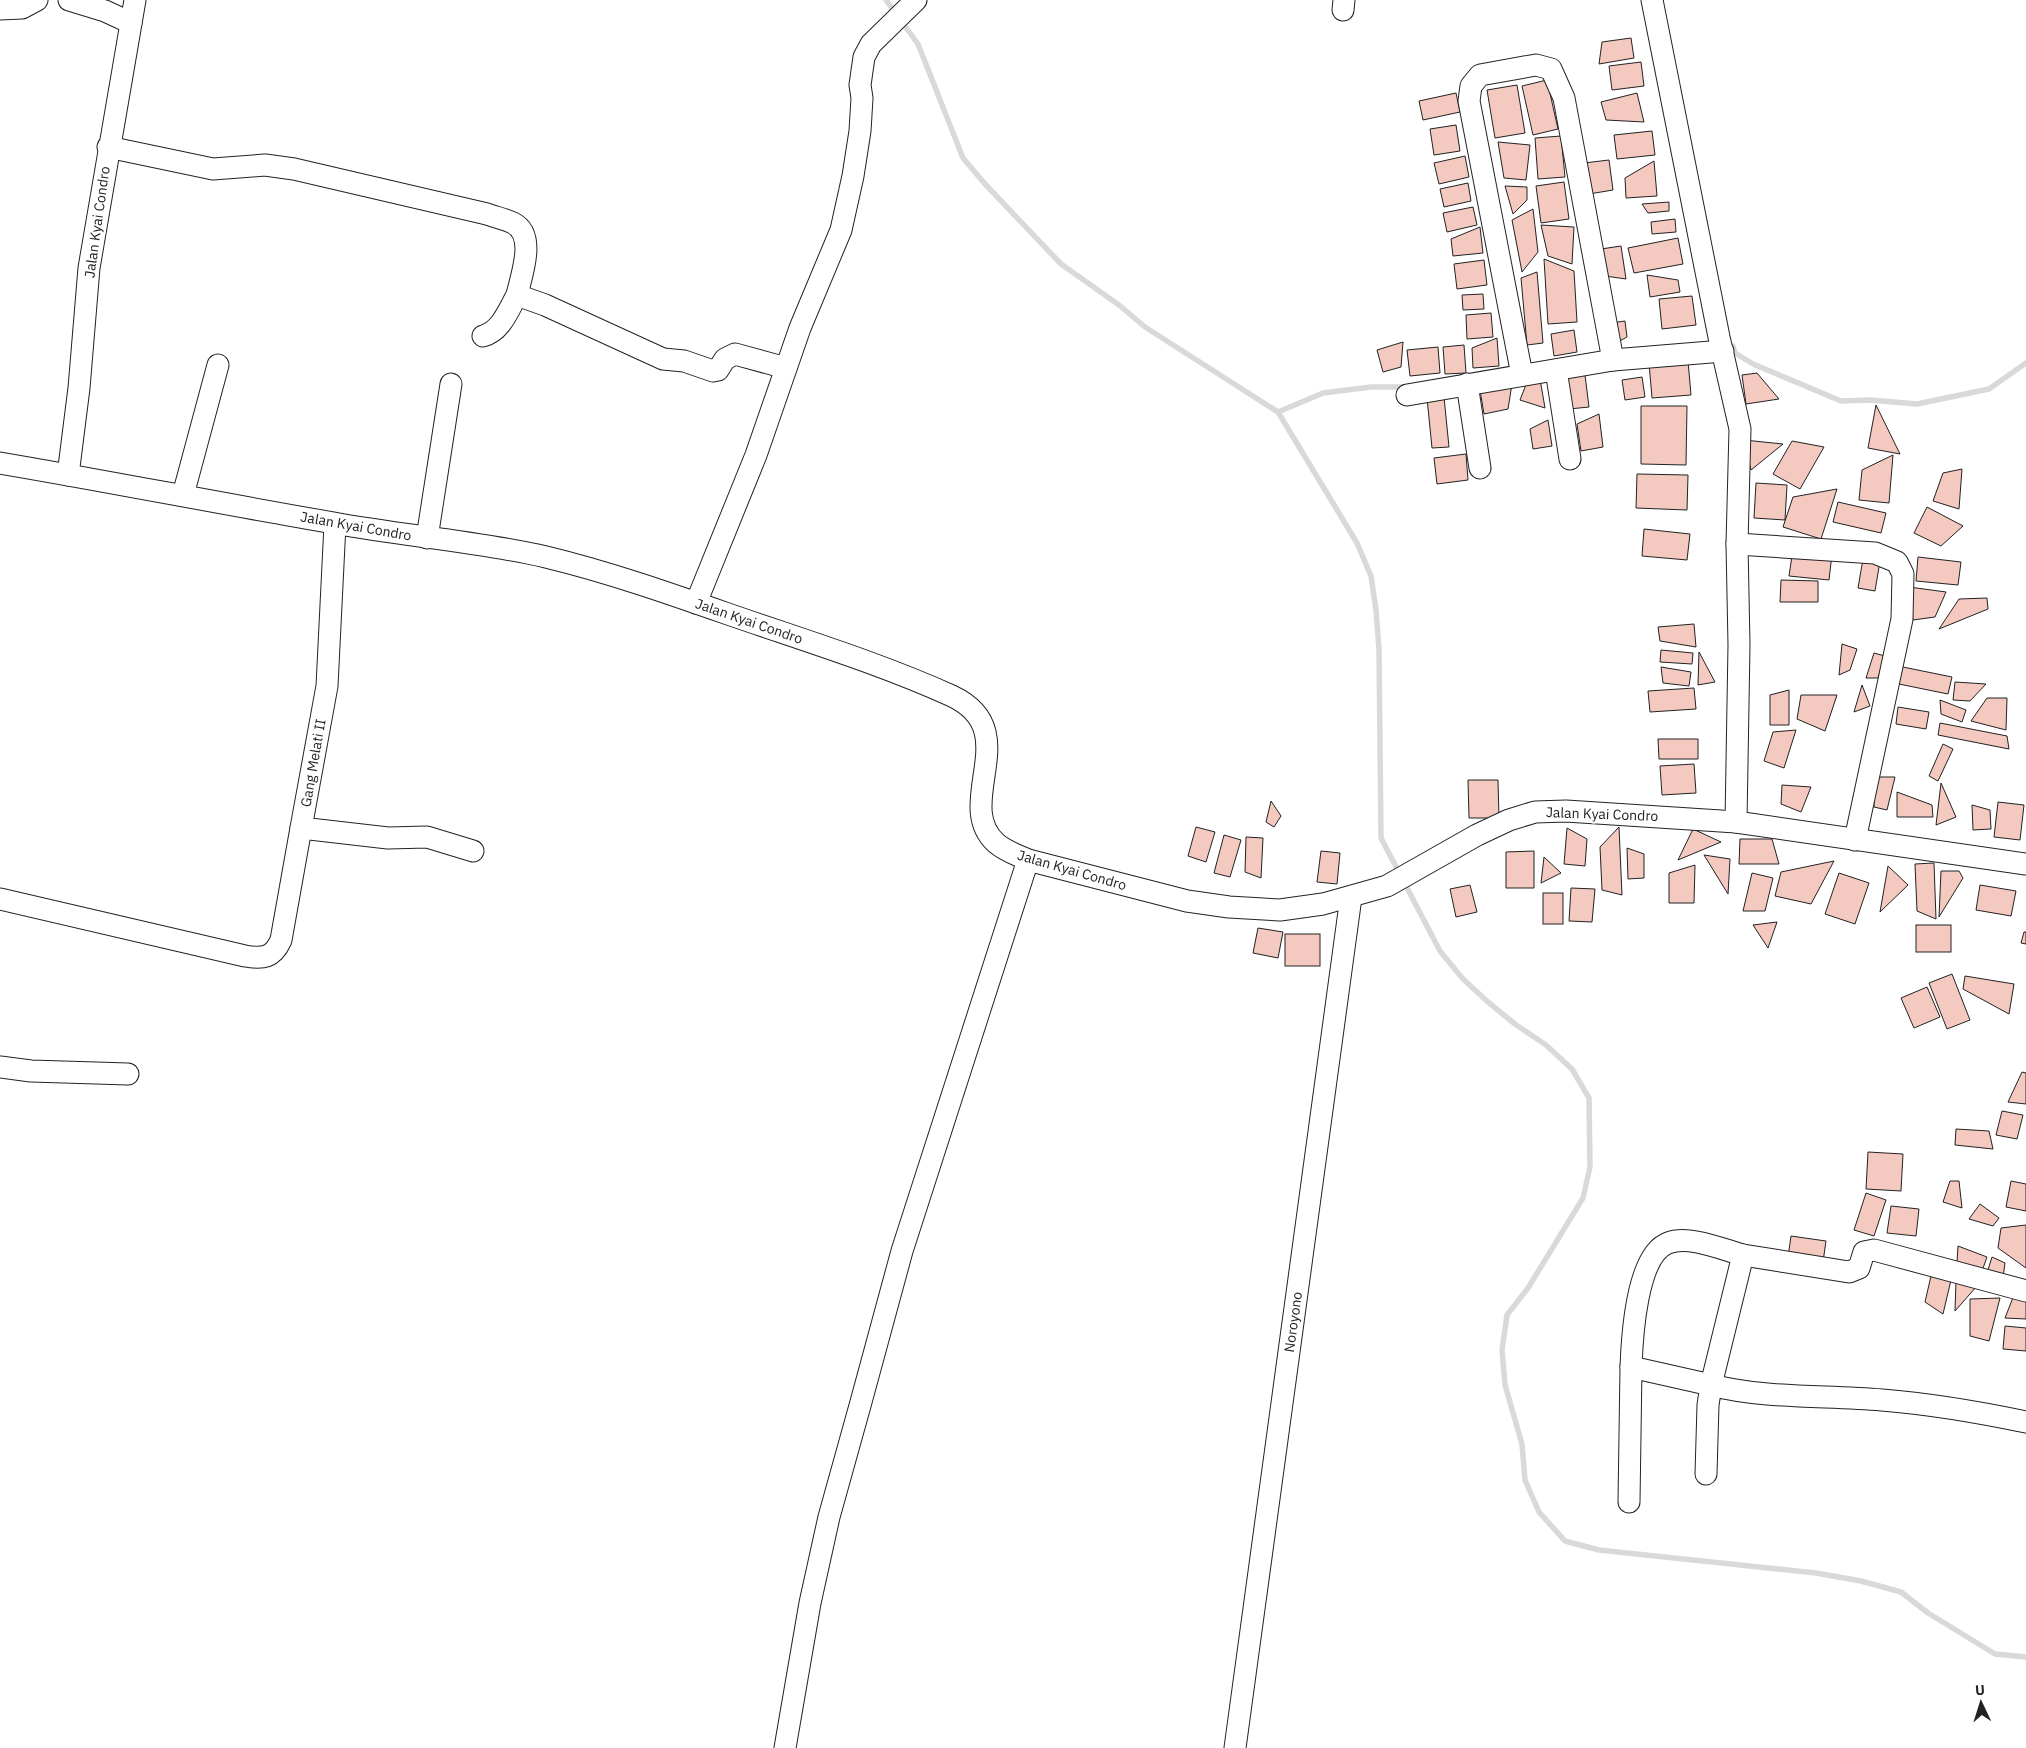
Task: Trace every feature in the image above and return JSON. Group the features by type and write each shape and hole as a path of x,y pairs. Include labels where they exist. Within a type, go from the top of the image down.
{"street":[{"path":"0,9 22,8 37,0"},
{"path":"69,0 105,11 132,23"},
{"name":"Jalan Kyai Condro","path":"68,475 79,388 90,268 108,147 135,0"},
{"path":"1652,0 1721,346 1740,429 1737,544 1740,645 1736,822"},
{"path":"696,603 756,455 800,328 840,230 853,176 860,131 862,98 860,85 864,57 871,44 911,5"},
{"path":"1522,370 1469,101 1471,86 1480,75 1536,64 1546,66 1554,73 1564,98 1612,353"},
{"path":"108,147 213,169 265,166 294,169 487,214 514,223 524,236 525,247 517,295 498,328 492,334 483,336"},
{"path":"517,295 663,359 684,360 713,371 718,370 725,359 736,354 786,368"},
{"path":"1407,395 1467,384 1522,370 1556,370 1612,353 1721,346"},
{"path":"183,495 218,365"},
{"path":"1556,370 1570,459"},
{"path":"427,538 451,384"},
{"path":"1467,384 1480,468"},
{"name":"Jalan Kyai Condro","path":"1,469 68,475 335,524 542,556 650,586 874,664 956,698 974,710 986,732 987,754 982,799 986,826 995,842 1012,854 1028,860 1187,901 1229,907 1280,910 1323,904 1351,897 1386,886 1477,835 1535,812 1607,812 1736,822 2026,864"},
{"name":"Gang Melati II","path":"0,899 245,956 259,958 269,956 276,950 281,940 327,686 335,524"},
{"path":"1737,544 1875,553 1897,562 1903,574 1902,619 1855,840"},
{"path":"302,828 388,838 427,838 473,851"},
{"path":"785,1748 810,1603 829,1517 902,1251 1028,860"},
{"name":"Noroyono","path":"1235,1748 1351,897"},
{"path":"0,1067 31,1071 128,1074"},
{"path":"1629,1502 1631,1368 1637,1299 1653,1256 1667,1243 1684,1241 1743,1255 1849,1272 1859,1268 1864,1252 1874,1250 2026,1291"},
{"path":"1706,1474 1708,1405 1711,1385 1743,1255"},
{"path":"1631,1368 1737,1391 1882,1400 1955,1408 2026,1422"}],"building":[{"path":"1631,38 1634,58 1599,64 1602,42"},
{"path":"1641,62 1644,86 1612,90 1609,66"},
{"path":"1547,80 1558,129 1533,135 1522,86"},
{"path":"1517,85 1525,133 1495,138 1487,90"},
{"path":"1456,93 1460,112 1423,120 1419,101"},
{"path":"1637,93 1644,122 1606,120 1601,102"},
{"path":"1456,125 1460,151 1434,155 1430,129"},
{"path":"1652,131 1655,155 1617,159 1614,135"},
{"path":"1561,136 1565,177 1538,179 1535,138"},
{"path":"1498,142 1530,145 1526,180 1504,178"},
{"path":"1465,156 1469,177 1439,184 1434,163"},
{"path":"1609,160 1613,190 1589,194 1584,163"},
{"path":"1654,161 1657,196 1626,198 1625,178"},
{"path":"1564,182 1569,219 1541,223 1536,186"},
{"path":"1468,183 1471,201 1444,207 1440,189"},
{"path":"1505,186 1527,187 1527,200 1513,214"},
{"path":"1669,202 1669,211 1648,213 1642,204"},
{"path":"1473,207 1477,225 1447,232 1443,213"},
{"path":"1533,209 1538,252 1522,272 1512,220"},
{"path":"1675,219 1676,232 1652,234 1651,222"},
{"path":"1541,225 1574,227 1572,264 1548,256"},
{"path":"1480,227 1483,253 1453,256 1451,239"},
{"path":"1678,238 1683,264 1634,273 1628,248"},
{"path":"1621,246 1626,279 1605,276 1601,249"},
{"path":"1544,259 1574,271 1577,322 1548,324"},
{"path":"1484,260 1487,285 1457,289 1454,264"},
{"path":"1537,272 1543,343 1527,345 1521,278"},
{"path":"1647,275 1678,280 1680,292 1650,297"},
{"path":"1483,294 1484,309 1463,310 1462,295"},
{"path":"1692,296 1696,325 1662,329 1659,299"},
{"path":"1491,313 1493,337 1467,339 1466,315"},
{"path":"1625,321 1627,337 1614,344 1611,323"},
{"path":"1574,330 1577,352 1554,356 1551,334"},
{"path":"1497,338 1499,366 1473,368 1472,348"},
{"path":"1403,342 1401,367 1383,372 1377,350"},
{"path":"1464,345 1466,373 1445,374 1443,347"},
{"path":"1438,347 1440,373 1410,376 1407,350"},
{"path":"1688,361 1691,395 1652,398 1649,363"},
{"path":"1757,373 1779,399 1746,404 1742,375"},
{"path":"1585,375 1589,407 1569,409 1566,377"},
{"path":"1642,377 1645,397 1625,400 1622,380"},
{"path":"1540,379 1545,408 1520,400 1527,382"},
{"path":"1512,384 1508,409 1484,414 1480,390"},
{"path":"1444,397 1449,447 1432,448 1427,398"},
{"path":"1876,405 1900,454 1868,448"},
{"path":"1641,406 1687,406 1686,465 1641,464"},
{"path":"1599,414 1603,447 1581,451 1577,424"},
{"path":"1548,420 1552,446 1533,449 1530,429"},
{"path":"1744,440 1783,444 1751,470"},
{"path":"1792,441 1824,447 1800,489 1773,474"},
{"path":"1466,454 1468,480 1437,484 1434,458"},
{"path":"1893,455 1889,503 1859,500 1862,470"},
{"path":"1962,469 1959,509 1933,501 1943,473"},
{"path":"1637,474 1688,475 1687,510 1636,508"},
{"path":"1756,483 1787,485 1785,520 1754,518"},
{"path":"1837,489 1821,539 1783,527 1793,497"},
{"path":"1838,502 1886,513 1881,533 1833,522"},
{"path":"1927,507 1963,526 1941,546 1914,533"},
{"path":"1644,529 1690,534 1687,560 1642,556"},
{"path":"1793,549 1832,554 1829,580 1789,576"},
{"path":"1918,557 1961,562 1958,585 1916,581"},
{"path":"1863,559 1880,561 1875,591 1858,588"},
{"path":"1781,580 1818,581 1818,602 1780,602"},
{"path":"1909,587 1946,592 1935,617 1913,620"},
{"path":"1987,598 1988,609 1939,629 1959,599"},
{"path":"1694,624 1696,647 1660,641 1658,627"},
{"path":"1842,644 1857,649 1850,670 1839,675"},
{"path":"1661,650 1693,653 1692,664 1660,662"},
{"path":"1699,652 1715,682 1698,685"},
{"path":"1874,653 1885,656 1878,678 1866,678"},
{"path":"1898,666 1952,677 1948,694 1894,683"},
{"path":"1661,667 1691,672 1689,686 1663,683"},
{"path":"1955,682 1986,684 1970,701 1953,700"},
{"path":"1862,685 1870,706 1854,712"},
{"path":"1694,688 1696,709 1650,712 1648,691"},
{"path":"1789,690 1789,725 1770,725 1770,695"},
{"path":"1801,695 1837,695 1825,731 1797,719"},
{"path":"1987,698 2007,698 2006,730 1971,721"},
{"path":"1940,700 1966,710 1962,722 1941,714"},
{"path":"1898,707 1929,712 1926,729 1896,724"},
{"path":"1940,723 2007,736 2009,749 1938,735"},
{"path":"1796,730 1784,768 1764,761 1773,732"},
{"path":"1658,739 1698,739 1698,759 1659,759"},
{"path":"1943,744 1953,749 1938,781 1929,776"},
{"path":"1694,764 1696,793 1662,795 1660,766"},
{"path":"1874,777 1895,777 1887,810 1874,807"},
{"path":"1468,780 1498,780 1499,818 1469,818"},
{"path":"1941,783 1956,817 1936,825"},
{"path":"1782,785 1811,787 1801,812 1781,804"},
{"path":"1897,792 1932,805 1933,817 1897,817"},
{"path":"1271,801 1281,816 1274,827 1266,822"},
{"path":"1998,802 2024,805 2020,840 1994,837"},
{"path":"1972,805 1990,810 1991,829 1973,830"},
{"path":"1196,827 1215,832 1206,862 1188,856"},
{"path":"1619,827 1622,895 1602,890 1600,847"},
{"path":"1567,828 1587,839 1585,866 1564,864"},
{"path":"1693,829 1721,842 1678,860"},
{"path":"1224,835 1241,840 1230,877 1214,873"},
{"path":"1246,837 1263,838 1261,878 1245,872"},
{"path":"1740,839 1772,839 1779,864 1739,864"},
{"path":"1627,848 1644,854 1644,878 1628,879"},
{"path":"1321,851 1340,853 1337,884 1317,882"},
{"path":"1534,851 1534,888 1506,888 1506,852"},
{"path":"1704,855 1730,859 1728,894"},
{"path":"1544,857 1561,873 1541,883"},
{"path":"1834,861 1811,904 1775,896 1781,872"},
{"path":"1934,863 1936,919 1917,911 1915,864"},
{"path":"1695,865 1694,903 1669,903 1669,873"},
{"path":"1888,866 1908,885 1880,912"},
{"path":"1941,871 1959,871 1963,878 1939,917"},
{"path":"1752,873 1773,878 1765,911 1743,911"},
{"path":"1839,873 1869,883 1855,924 1825,914"},
{"path":"1470,885 1477,912 1456,917 1450,889"},
{"path":"1980,885 2016,891 2011,916 1976,910"},
{"path":"1571,888 1595,889 1592,922 1569,921"},
{"path":"1543,893 1563,893 1563,924 1543,924"},
{"path":"1777,922 1768,948 1753,925"},
{"path":"1916,925 1951,925 1951,952 1916,952"},
{"path":"1258,928 1283,932 1278,958 1253,953"},
{"path":"2024,932 2026,932 2026,944 2021,943"},
{"path":"1285,934 1320,934 1320,966 1285,966"},
{"path":"1952,974 1970,1020 1947,1029 1929,983"},
{"path":"1965,976 2014,984 2009,1014 1963,989"},
{"path":"1927,987 1940,1017 1914,1028 1901,998"},
{"path":"2022,1072 2026,1073 2026,1104 2008,1102"},
{"path":"2002,1111 2023,1115 2017,1139 1996,1135"},
{"path":"1956,1129 1989,1131 1993,1149 1955,1145"},
{"path":"1868,1152 1903,1154 1901,1191 1866,1189"},
{"path":"1950,1181 1959,1181 1962,1208 1943,1202"},
{"path":"2011,1181 2026,1184 2026,1211 2006,1207"},
{"path":"1866,1193 1886,1200 1874,1236 1854,1230"},
{"path":"1980,1204 1999,1218 1993,1226 1969,1219"},
{"path":"1891,1206 1919,1209 1916,1236 1887,1233"},
{"path":"2026,1225 2026,1268 1998,1248 2001,1228"},
{"path":"1791,1236 1826,1241 1823,1262 1788,1257"},
{"path":"1958,1246 1987,1257 1982,1271 1957,1262"},
{"path":"1992,1257 2005,1263 2003,1278 1987,1273"},
{"path":"1931,1276 1951,1280 1943,1314 1925,1302"},
{"path":"1956,1280 1977,1286 1955,1311"},
{"path":"2014,1295 2026,1300 2026,1319 2005,1318"},
{"path":"2000,1298 1989,1341 1970,1336 1970,1299"},
{"path":"2005,1326 2026,1328 2026,1351 2003,1349"}],"waterway":[{"path":"886,0 918,44 963,158 985,184 1061,264 1119,305 1145,327 1278,412 1357,543 1371,576 1376,610 1379,649 1381,838 1440,951 1463,979 1488,1002 1515,1024 1546,1045 1572,1069 1589,1098 1590,1167 1583,1198 1528,1288 1507,1315 1502,1350 1505,1385 1522,1444 1525,1480 1539,1512 1565,1541 1599,1550 1816,1573 1861,1581 1901,1592 1928,1613 1995,1654 2026,1657"},
{"path":"1724,347 1733,346 1735,353 1753,364 1841,401 1870,400 1917,404 1989,389 2026,363"},
{"path":"1278,412 1323,393 1371,387 1406,387"}]}
